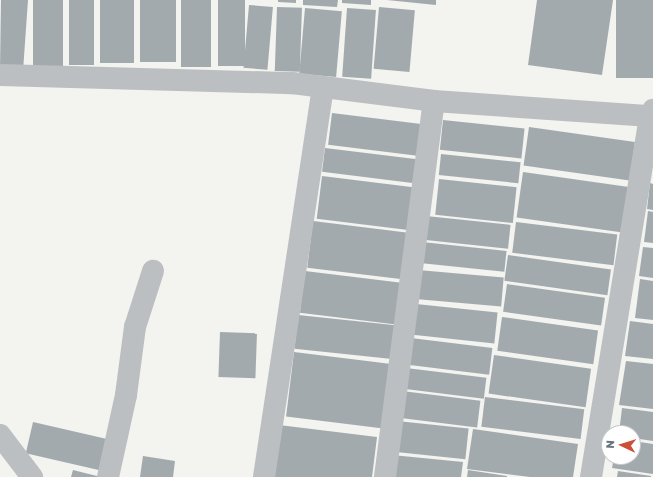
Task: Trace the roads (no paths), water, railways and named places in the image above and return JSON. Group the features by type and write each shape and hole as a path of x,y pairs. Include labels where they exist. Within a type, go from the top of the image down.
{"street":[{"path":"0,75 292,83 434,101 651,113 591,477"},
{"path":"264,477 323,88"},
{"path":"385,477 434,101"},
{"path":"108,477 126,395 135,327 153,271"},
{"path":"0,435 32,477"}]}
